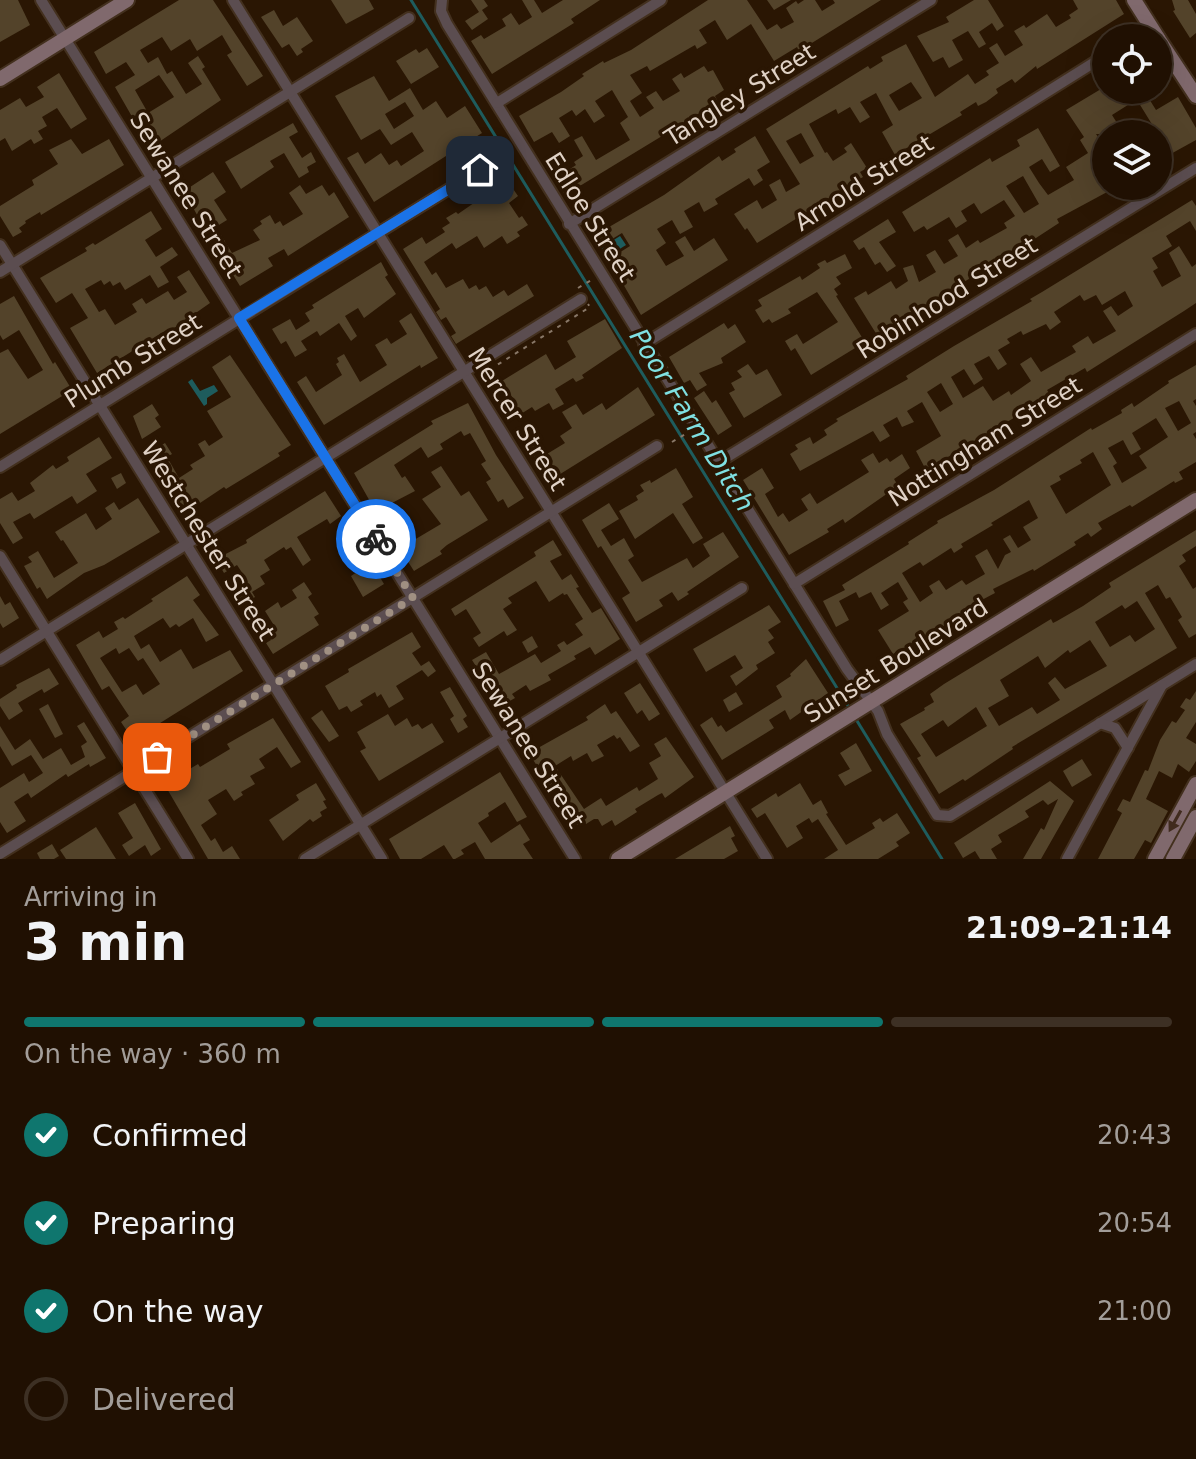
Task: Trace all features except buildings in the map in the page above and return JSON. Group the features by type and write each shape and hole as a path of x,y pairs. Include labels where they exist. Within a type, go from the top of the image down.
{"street":[{"name":"Sewanee Street","path":"41,0 575,859"},
{"path":"0,79 127,0"},
{"name":"Mercer Street","path":"233,0 767,859"},
{"name":"Edloe Street","path":"442,0 441,11 447,24 933,812 940,817 955,813 1100,723"},
{"path":"497,103 661,0"},
{"name":"Tangley Street","path":"569,224 931,0"},
{"path":"1134,0 1149,24"},
{"path":"0,272 409,18"},
{"path":"1172,59 1195,93"},
{"name":"Arnold Street","path":"644,344 1092,64"},
{"name":"Plumb Street","path":"0,467 491,163"},
{"name":"Robinhood Street","path":"719,462 1196,168"},
{"name":"Westchester Street","path":"0,245 382,859"},
{"path":"0,660 464,372 580,291"},
{"name":"Nottingham Street","path":"794,584 1196,334"},
{"path":"0,854 657,446"},
{"name":"Sunset Boulevard","path":"618,859 1196,500"},
{"path":"0,556 188,859"},
{"path":"305,859 742,588"},
{"path":"1100,723 1196,664"},
{"path":"1067,859 1163,684"},
{"path":"1100,723 1115,728 1128,748"},
{"path":"1164,857 1196,784"},
{"path":"1164,857 1196,817"}],"path":[{"path":"506,163 516,157"},
{"path":"580,291 591,280"},
{"path":"672,442 687,433"}],"water":[{"path":"620,236 626,245 607,257 601,248"},
{"path":"192,379 200,391 214,385 218,391 207,398 204,406 188,382"}],"waterway":[{"name":"Poor Farm Ditch","path":"411,0 850,709"},
{"name":"Poor Farm Ditch","path":"854,716 942,859"}],"way so far":[{"path":"157,757 413,598 376,539"}],"route":[{"path":"376,539 239,318 480,170"}]}
